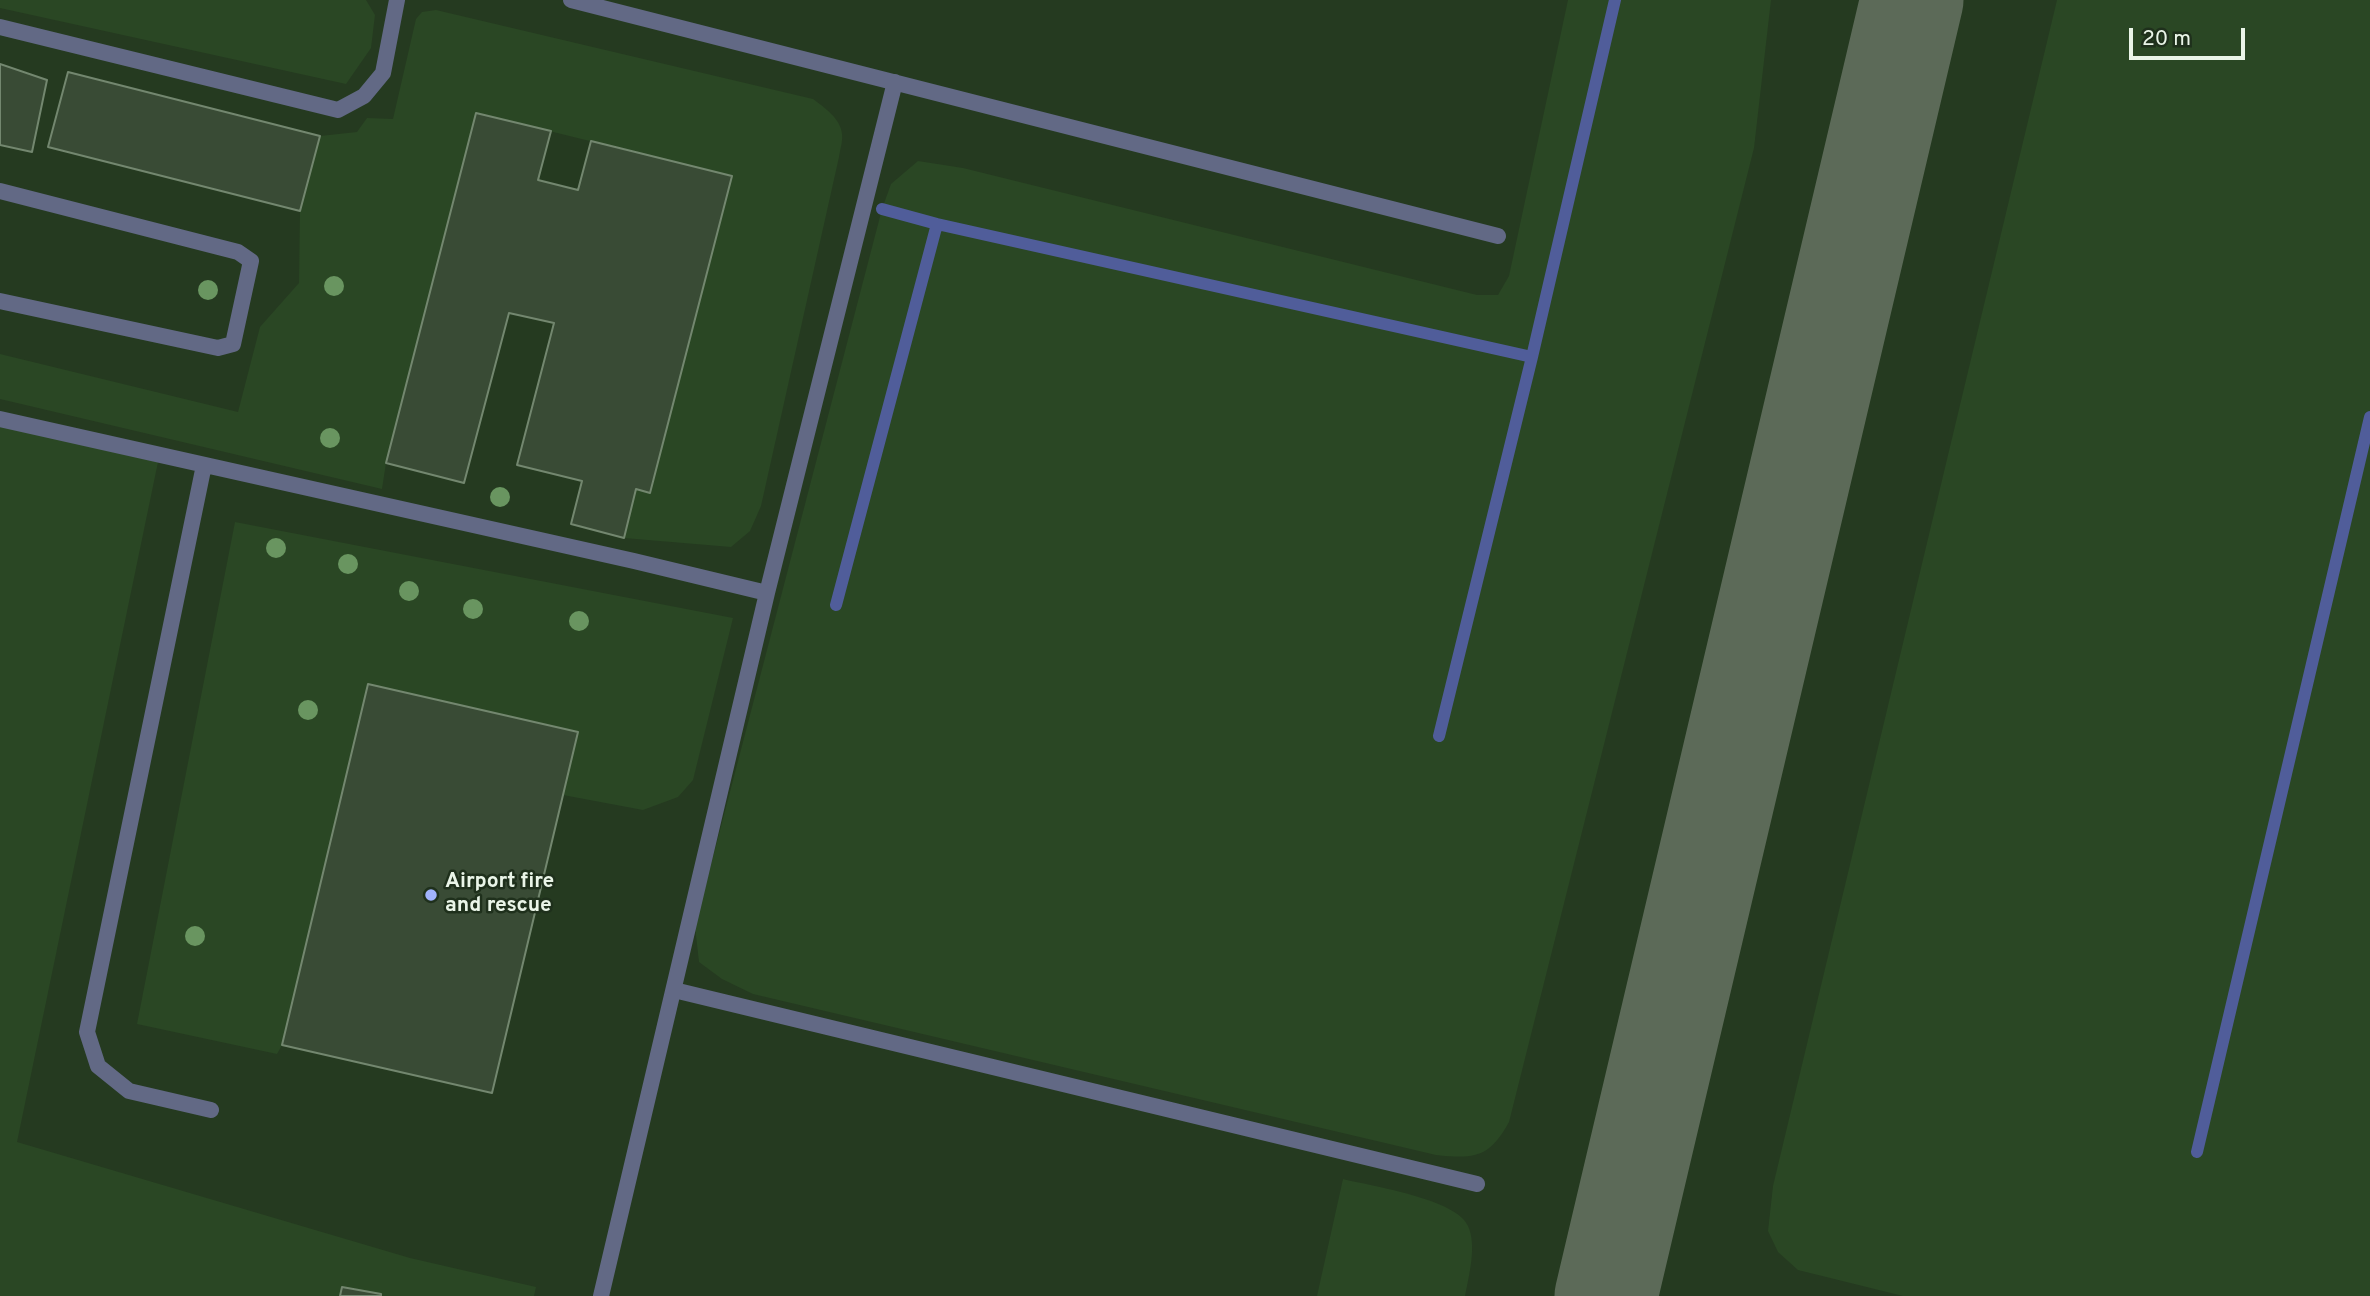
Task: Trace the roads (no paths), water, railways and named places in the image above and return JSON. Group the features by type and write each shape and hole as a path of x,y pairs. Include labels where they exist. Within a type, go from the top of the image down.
{"lane":[{"path":"0,27 338,110 365,96 383,73 397,0"},
{"path":"571,0 1498,236"},
{"path":"601,1296 767,593 895,82"},
{"path":"0,191 238,252 251,261 233,344 218,348 0,301"},
{"path":"0,419 767,593"},
{"path":"204,465 87,1032 99,1066 129,1091 211,1110"},
{"path":"674,990 1477,1184"}],"waterway":[{"path":"1439,736 1532,357 1615,0"},
{"path":"882,209 937,224 1532,357"},
{"path":"836,605 937,224"},
{"path":"2197,1152 2370,417"}],"place":[{"name":"Airport fire and rescue","path":"431,895"}]}
